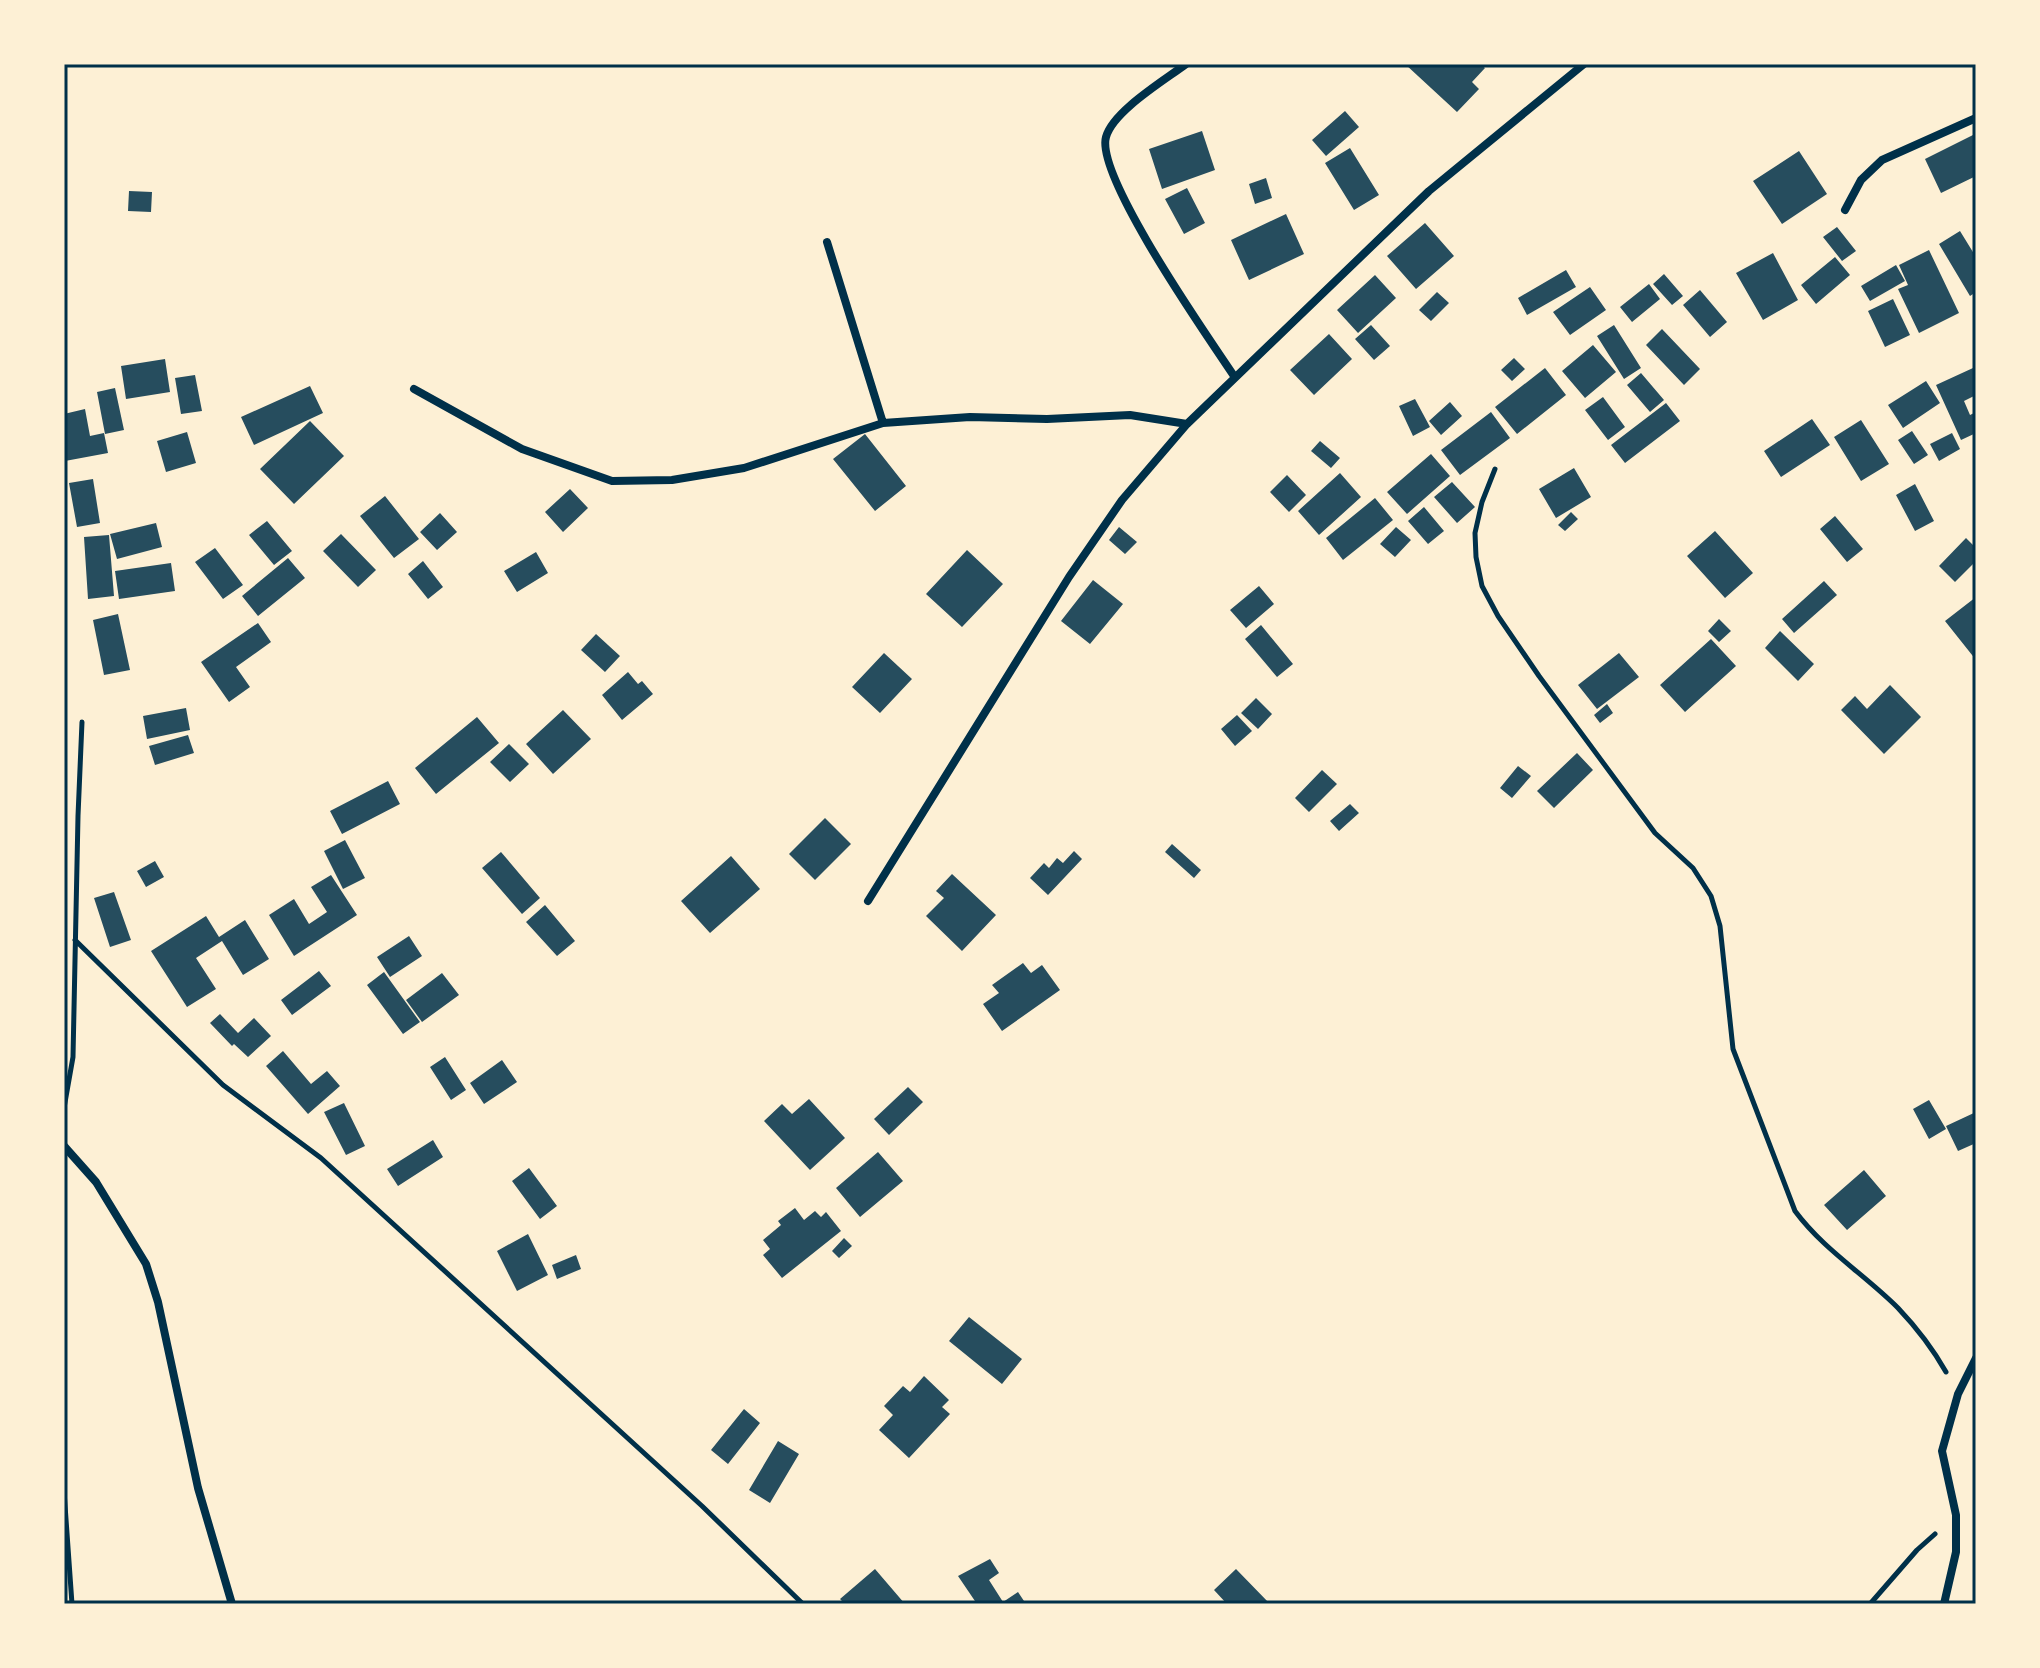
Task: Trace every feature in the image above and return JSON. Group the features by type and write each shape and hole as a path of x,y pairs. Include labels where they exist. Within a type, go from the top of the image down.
{"street":[{"path":"1186,64 1118,118 1106,136 1105,154 1136,220 1182,298 1234,376"},
{"path":"868,901 1069,577 1122,500 1187,424 1429,191 1584,64"},
{"path":"1845,210 1861,180 1882,160 1976,118"},
{"path":"827,242 883,423"},
{"path":"414,389 522,449 612,481 672,480 744,468 883,423 970,417 1047,419 1130,415 1187,424"},
{"path":"64,1146 96,1182 146,1264 158,1302 198,1488 232,1604"},
{"path":"1944,1604 1956,1552 1956,1515 1942,1451 1958,1394 1976,1358"}],"path":[{"path":"1495,469 1482,502 1475,533 1482,586 1498,616 1539,676 1655,833 1693,868 1711,896 1720,926 1733,1049 1795,1211 1811,1233 1898,1308 1925,1340 1958,1394"},
{"path":"64,1108 73,1057 82,722"},
{"path":"75,940 223,1085 321,1158 702,1506 803,1604"},
{"path":"64,1491 72,1604"},
{"path":"1870,1604 1917,1550 1956,1515"}],"building":[{"path":"1405,64 1480,64 1485,68 1472,82 1479,89 1457,112"},
{"path":"1345,111 1359,127 1326,156 1312,140"},
{"path":"1202,131 1215,170 1162,189 1149,149"},
{"path":"1975,134 1976,176 1941,193 1925,159"},
{"path":"1350,148 1379,195 1354,210 1325,163"},
{"path":"1799,151 1827,194 1782,224 1753,181"},
{"path":"1266,178 1272,198 1255,204 1249,184"},
{"path":"1187,188 1205,223 1184,234 1165,199"},
{"path":"129,191 152,192 151,212 128,211"},
{"path":"1286,214 1304,254 1249,280 1231,240"},
{"path":"1425,223 1454,256 1416,289 1387,256"},
{"path":"1837,227 1856,251 1842,261 1823,237"},
{"path":"1960,231 1976,257 1976,292 1970,296 1939,244"},
{"path":"1929,250 1959,313 1919,333 1898,289 1908,285 1899,265"},
{"path":"1773,253 1798,300 1763,320 1736,273"},
{"path":"1835,257 1850,275 1816,304 1801,285"},
{"path":"1896,265 1905,281 1870,301 1861,286"},
{"path":"1566,270 1576,287 1527,315 1518,298"},
{"path":"1664,274 1683,296 1672,305 1653,284"},
{"path":"1375,275 1396,298 1358,333 1337,310"},
{"path":"1649,284 1660,299 1632,322 1620,307"},
{"path":"1590,287 1606,310 1570,335 1553,312"},
{"path":"1700,290 1727,322 1710,337 1683,305"},
{"path":"1437,292 1449,303 1431,321 1419,310"},
{"path":"1893,299 1910,335 1885,347 1868,311"},
{"path":"1371,325 1390,346 1374,360 1355,339"},
{"path":"1614,325 1641,368 1624,379 1597,336"},
{"path":"1662,329 1700,369 1684,385 1646,345"},
{"path":"1329,334 1352,359 1314,395 1290,370"},
{"path":"1593,345 1616,372 1585,398 1562,371"},
{"path":"1514,358 1525,369 1512,381 1501,370"},
{"path":"165,359 170,392 126,399 121,366"},
{"path":"1545,368 1566,395 1517,434 1495,407"},
{"path":"1973,368 1976,395 1964,401 1970,415 1976,412 1976,433 1961,440 1936,385"},
{"path":"1641,373 1664,400 1650,412 1627,385"},
{"path":"195,375 202,411 181,414 175,378"},
{"path":"1926,381 1940,403 1903,428 1888,405"},
{"path":"310,386 323,413 254,445 241,417"},
{"path":"115,388 124,430 105,434 97,392"},
{"path":"1603,397 1625,427 1608,440 1585,410"},
{"path":"1415,399 1430,427 1413,436 1399,406"},
{"path":"1450,402 1462,416 1441,435 1429,421"},
{"path":"1666,403 1680,421 1625,463 1611,445"},
{"path":"85,409 90,436 104,433 108,453 65,461 64,414"},
{"path":"1491,412 1510,438 1460,475 1441,450"},
{"path":"1812,419 1830,445 1781,477 1764,451"},
{"path":"1861,420 1889,464 1861,481 1834,437"},
{"path":"310,421 344,456 294,504 260,469"},
{"path":"1912,431 1928,455 1914,464 1898,440"},
{"path":"187,432 196,463 166,472 157,441"},
{"path":"1952,433 1960,449 1939,461 1930,444"},
{"path":"865,434 906,486 875,511 833,459"},
{"path":"1320,441 1340,458 1331,468 1311,451"},
{"path":"1431,454 1450,476 1407,514 1387,492"},
{"path":"1574,468 1591,497 1556,518 1539,489"},
{"path":"1340,473 1361,497 1319,535 1298,511"},
{"path":"1287,475 1306,495 1289,512 1270,492"},
{"path":"93,479 100,523 77,527 69,483"},
{"path":"1452,482 1475,507 1457,523 1434,497"},
{"path":"1915,484 1934,521 1915,531 1896,495"},
{"path":"570,489 588,508 563,532 545,512"},
{"path":"385,496 419,539 394,558 360,516"},
{"path":"1375,498 1393,520 1343,560 1326,538"},
{"path":"1424,507 1444,531 1428,544 1408,521"},
{"path":"1571,512 1578,519 1565,531 1558,525"},
{"path":"440,513 457,532 437,550 420,532"},
{"path":"1835,516 1863,549 1847,562 1820,529"},
{"path":"267,521 292,551 274,565 249,535"},
{"path":"156,523 162,547 117,559 110,534"},
{"path":"1119,527 1137,542 1125,554 1109,540"},
{"path":"1396,527 1411,540 1395,557 1380,544"},
{"path":"1715,531 1753,573 1725,598 1687,556"},
{"path":"341,534 376,570 358,587 323,551"},
{"path":"109,535 114,596 88,599 84,537"},
{"path":"1966,538 1976,548 1976,561 1955,582 1939,566"},
{"path":"215,548 243,585 223,599 195,562"},
{"path":"967,550 1003,584 962,627 926,594"},
{"path":"536,552 548,573 517,592 504,571"},
{"path":"288,558 305,578 258,616 242,596"},
{"path":"423,561 443,587 428,599 408,574"},
{"path":"171,563 175,591 119,599 115,571"},
{"path":"1093,580 1123,604 1090,644 1061,621"},
{"path":"1824,581 1837,595 1794,633 1782,619"},
{"path":"1259,586 1274,604 1246,628 1230,610"},
{"path":"1976,597 1976,660 1945,621"},
{"path":"118,614 130,670 104,675 93,620"},
{"path":"1719,619 1731,631 1719,642 1708,631"},
{"path":"258,623 271,642 236,667 250,687 229,702 201,662"},
{"path":"1261,625 1293,664 1277,677 1245,639"},
{"path":"1780,631 1814,664 1798,681 1765,648"},
{"path":"596,634 620,656 605,672 581,650"},
{"path":"1711,639 1736,666 1685,712 1660,685"},
{"path":"884,653 912,679 880,713 852,687"},
{"path":"1619,653 1639,677 1597,709 1578,685"},
{"path":"628,672 638,684 642,681 653,694 622,720 602,695"},
{"path":"1890,685 1921,717 1884,754 1841,710 1855,696 1867,709"},
{"path":"1256,698 1272,714 1258,729 1241,713"},
{"path":"1607,704 1613,713 1600,723 1594,715"},
{"path":"186,708 190,730 147,739 143,716"},
{"path":"563,710 591,739 553,774 526,744"},
{"path":"1237,715 1252,731 1235,746 1221,729"},
{"path":"477,717 499,743 436,794 415,768"},
{"path":"188,735 194,753 155,765 149,746"},
{"path":"509,744 529,764 510,782 490,762"},
{"path":"1577,753 1593,770 1554,808 1537,791"},
{"path":"1518,766 1531,776 1512,798 1500,788"},
{"path":"1322,770 1337,784 1309,812 1295,798"},
{"path":"388,781 400,804 342,834 330,811"},
{"path":"1350,804 1359,813 1339,831 1330,821"},
{"path":"825,818 851,844 815,880 789,854"},
{"path":"345,840 365,878 343,889 324,851"},
{"path":"1172,844 1201,870 1194,878 1165,852"},
{"path":"1074,851 1082,859 1048,895 1030,878 1044,863 1049,868 1057,858 1063,863"},
{"path":"501,852 540,898 522,914 482,868"},
{"path":"731,856 760,889 710,933 681,901"},
{"path":"155,861 164,877 146,887 137,871"},
{"path":"952,874 996,915 962,951 926,916 944,898 936,891"},
{"path":"331,875 357,915 294,956 269,915 294,899 309,924 327,912 311,887"},
{"path":"114,892 131,940 110,947 94,898"},
{"path":"545,905 575,941 557,956 526,922"},
{"path":"206,916 219,937 245,920 269,959 243,975 222,941 196,958 216,989 187,1007 151,951"},
{"path":"409,936 422,956 390,977 377,957"},
{"path":"1023,963 1031,973 1042,965 1060,990 1002,1031 983,1004 999,993 992,985"},
{"path":"319,971 331,986 292,1015 281,1000"},
{"path":"384,972 420,1022 403,1034 367,985"},
{"path":"442,973 459,995 422,1022 406,1000"},
{"path":"220,1014 238,1033 254,1018 271,1036 248,1057 234,1044 232,1046 210,1023"},
{"path":"283,1051 311,1084 327,1071 340,1086 308,1114 266,1066"},
{"path":"445,1057 466,1090 451,1100 430,1067"},
{"path":"502,1060 517,1082 484,1104 470,1083"},
{"path":"908,1087 923,1102 889,1135 874,1119"},
{"path":"809,1099 845,1138 810,1170 764,1121 782,1104 792,1114"},
{"path":"1929,1100 1946,1129 1929,1139 1913,1109"},
{"path":"344,1103 365,1146 346,1155 324,1112"},
{"path":"1976,1112 1976,1143 1958,1151 1946,1126"},
{"path":"433,1140 443,1157 398,1186 387,1169"},
{"path":"878,1152 903,1181 860,1217 836,1188"},
{"path":"529,1168 557,1206 540,1219 512,1181"},
{"path":"1864,1170 1886,1196 1847,1230 1824,1205"},
{"path":"795,1208 804,1220 815,1211 821,1217 826,1212 841,1231 782,1278 763,1255 770,1249 763,1240 781,1225 778,1221"},
{"path":"528,1234 548,1275 517,1291 497,1251"},
{"path":"844,1238 852,1246 839,1258 832,1251"},
{"path":"576,1255 581,1269 557,1279 552,1265"},
{"path":"969,1317 1022,1359 1002,1384 949,1341"},
{"path":"924,1376 949,1400 942,1407 950,1414 909,1458 879,1430 893,1415 884,1406 903,1386 910,1392"},
{"path":"744,1409 760,1423 728,1464 711,1450"},
{"path":"778,1441 799,1454 770,1503 749,1490"},
{"path":"990,1559 999,1573 989,1580 1003,1602 1018,1592 1026,1604 977,1604 958,1576"},
{"path":"875,1569 905,1604 845,1604 840,1599"},
{"path":"1236,1569 1270,1604 1227,1604 1214,1590"}]}
